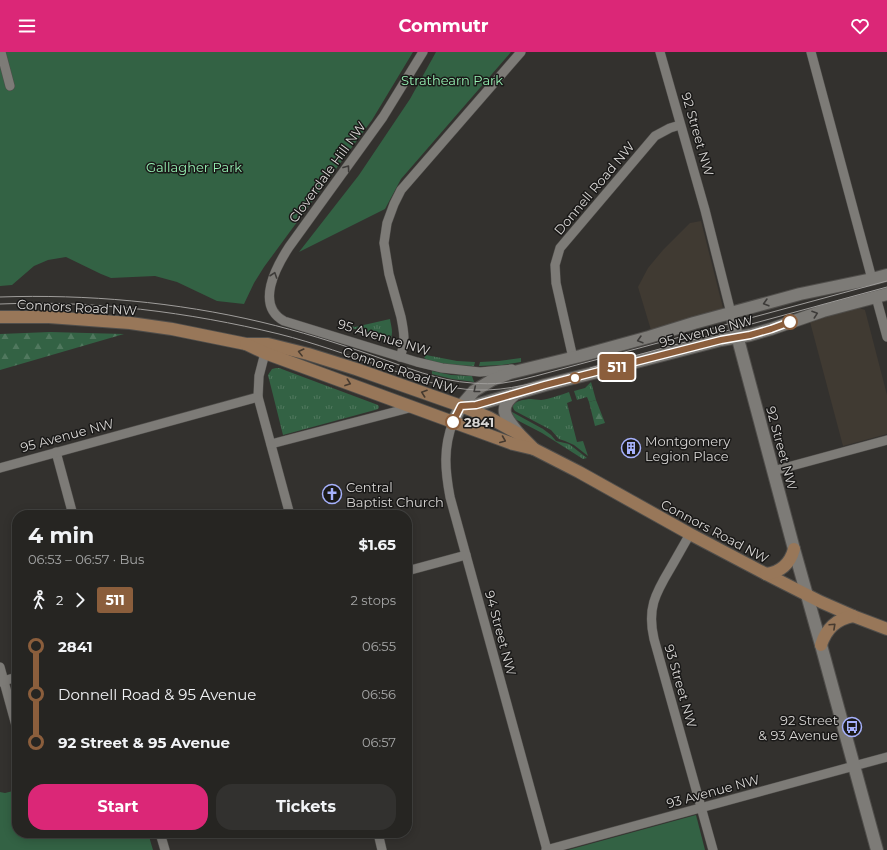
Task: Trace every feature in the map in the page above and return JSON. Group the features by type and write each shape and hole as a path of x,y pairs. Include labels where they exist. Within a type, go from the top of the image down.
{"main road":[{"name":"Connors Road NW","path":"0,317 56,318 130,323 172,329 246,344 268,344 308,354 356,369 461,406 488,417 519,434 534,449"},
{"name":"Connors Road NW","path":"246,344 265,353 513,444 534,449 579,472 690,534 807,595 853,616 887,628"},
{"path":"766,574 782,569 790,560 794,549"},
{"path":"821,645 826,632 830,627 841,620 853,616"}],"street":[{"path":"1,52 10,86"},
{"name":"Cloverdale Hill NW","path":"274,313 270,304 270,289 283,256 383,117 423,52"},
{"path":"400,357 404,344 404,336 401,317 389,274 384,243 387,223 394,204 401,190 521,52"},
{"name":"92 Street NW","path":"660,52 705,210 773,471 877,850"},
{"path":"811,52 872,279"},
{"name":"Donnell Road NW","path":"573,358 556,283 555,265 560,248 655,136 670,128 680,125"},
{"name":"95 Avenue NW","path":"453,422 461,406 474,391 492,380 510,373 573,358 649,337 694,322 800,294 887,275"},
{"path":"881,295 887,337"},
{"name":"95 Avenue NW","path":"461,406 476,405 721,340 750,335 823,311 881,295"},
{"name":"95 Avenue NW","path":"274,313 278,318 284,321 400,357 442,368 480,372 538,366"},
{"path":"265,353 259,376 258,397 289,510"},
{"path":"515,394 507,401 505,409 509,420 519,434"},
{"name":"95 Avenue NW","path":"0,468 258,397"},
{"path":"271,444 413,407"},
{"name":"94 Street NW","path":"453,422 447,443 445,462 450,497 547,850"},
{"path":"773,471 887,440"},
{"path":"56,452 72,510"},
{"name":"93 Street NW","path":"690,534 657,590 652,606 651,622 654,639 713,850"},
{"path":"412,570 466,555"},
{"path":"0,667 2,681 12,713"},
{"path":"2,681 12,678"},
{"name":"93 Avenue NW","path":"547,850 887,757"},
{"path":"161,838 165,850"},
{"path":"379,838 382,850"}],"shaded area":[{"path":"701,221 723,308 651,330 638,287 648,268 663,250 690,223"},
{"path":"853,306 865,310 887,395 887,434 843,446 809,318"}],"green space":[{"name":"Gallagher Park","path":"0,52 413,52 372,120 264,267 244,304 217,301 177,282 155,276 111,278 66,257 48,260 34,266 12,285 0,286"},
{"name":"Strathearn Park","path":"436,52 511,52 401,179 385,209 299,252 359,175 410,99"},
{"path":"390,319 392,332 390,340 340,324 355,327"},
{"path":"50,332 124,334 0,370 0,334"},
{"path":"426,355 457,361 475,362 474,366 442,364 429,361 424,358"},
{"path":"521,358 521,362 479,366 480,362"},
{"path":"276,368 378,405 379,407 375,410 283,435 268,375 272,369"},
{"path":"432,371 451,375 472,376 474,382 432,374"},
{"path":"591,382 596,400 589,402 587,397 577,400 574,391 585,388"},
{"path":"569,392 572,401 567,403 577,442 583,441 588,456 574,445 559,439 551,430 515,411 513,408 515,403 521,400 540,400"},
{"path":"596,400 605,423 595,426 589,402"},
{"path":"510,412 543,429 556,441 569,444 587,458 583,459 542,433 515,419"},
{"path":"12,791 12,838 149,838 153,850 0,850 0,792 5,793"},
{"path":"696,815 705,850 568,850"}],"tram line":[{"path":"0,297 33,296 98,298 197,309 261,322 304,333 434,376 459,382 491,384 509,382 530,377 887,281"},
{"path":"590,368 887,287"},
{"path":"0,304 35,303 106,306 141,309 210,319 279,334 419,379 453,388 477,390 500,389 534,383 569,374"}],"bus line":[{"name":"511","path":"453,422 461,406 476,405 545,385 721,340 750,335 790,322"}],"place":[{"name":"2841","path":"453,422"},
{"name":"Montgomery Legion Place","path":"631,448"},
{"name":"Central Baptist Church","path":"332,494"},
{"name":"92 Street & 93 Avenue","path":"852,727"}]}
